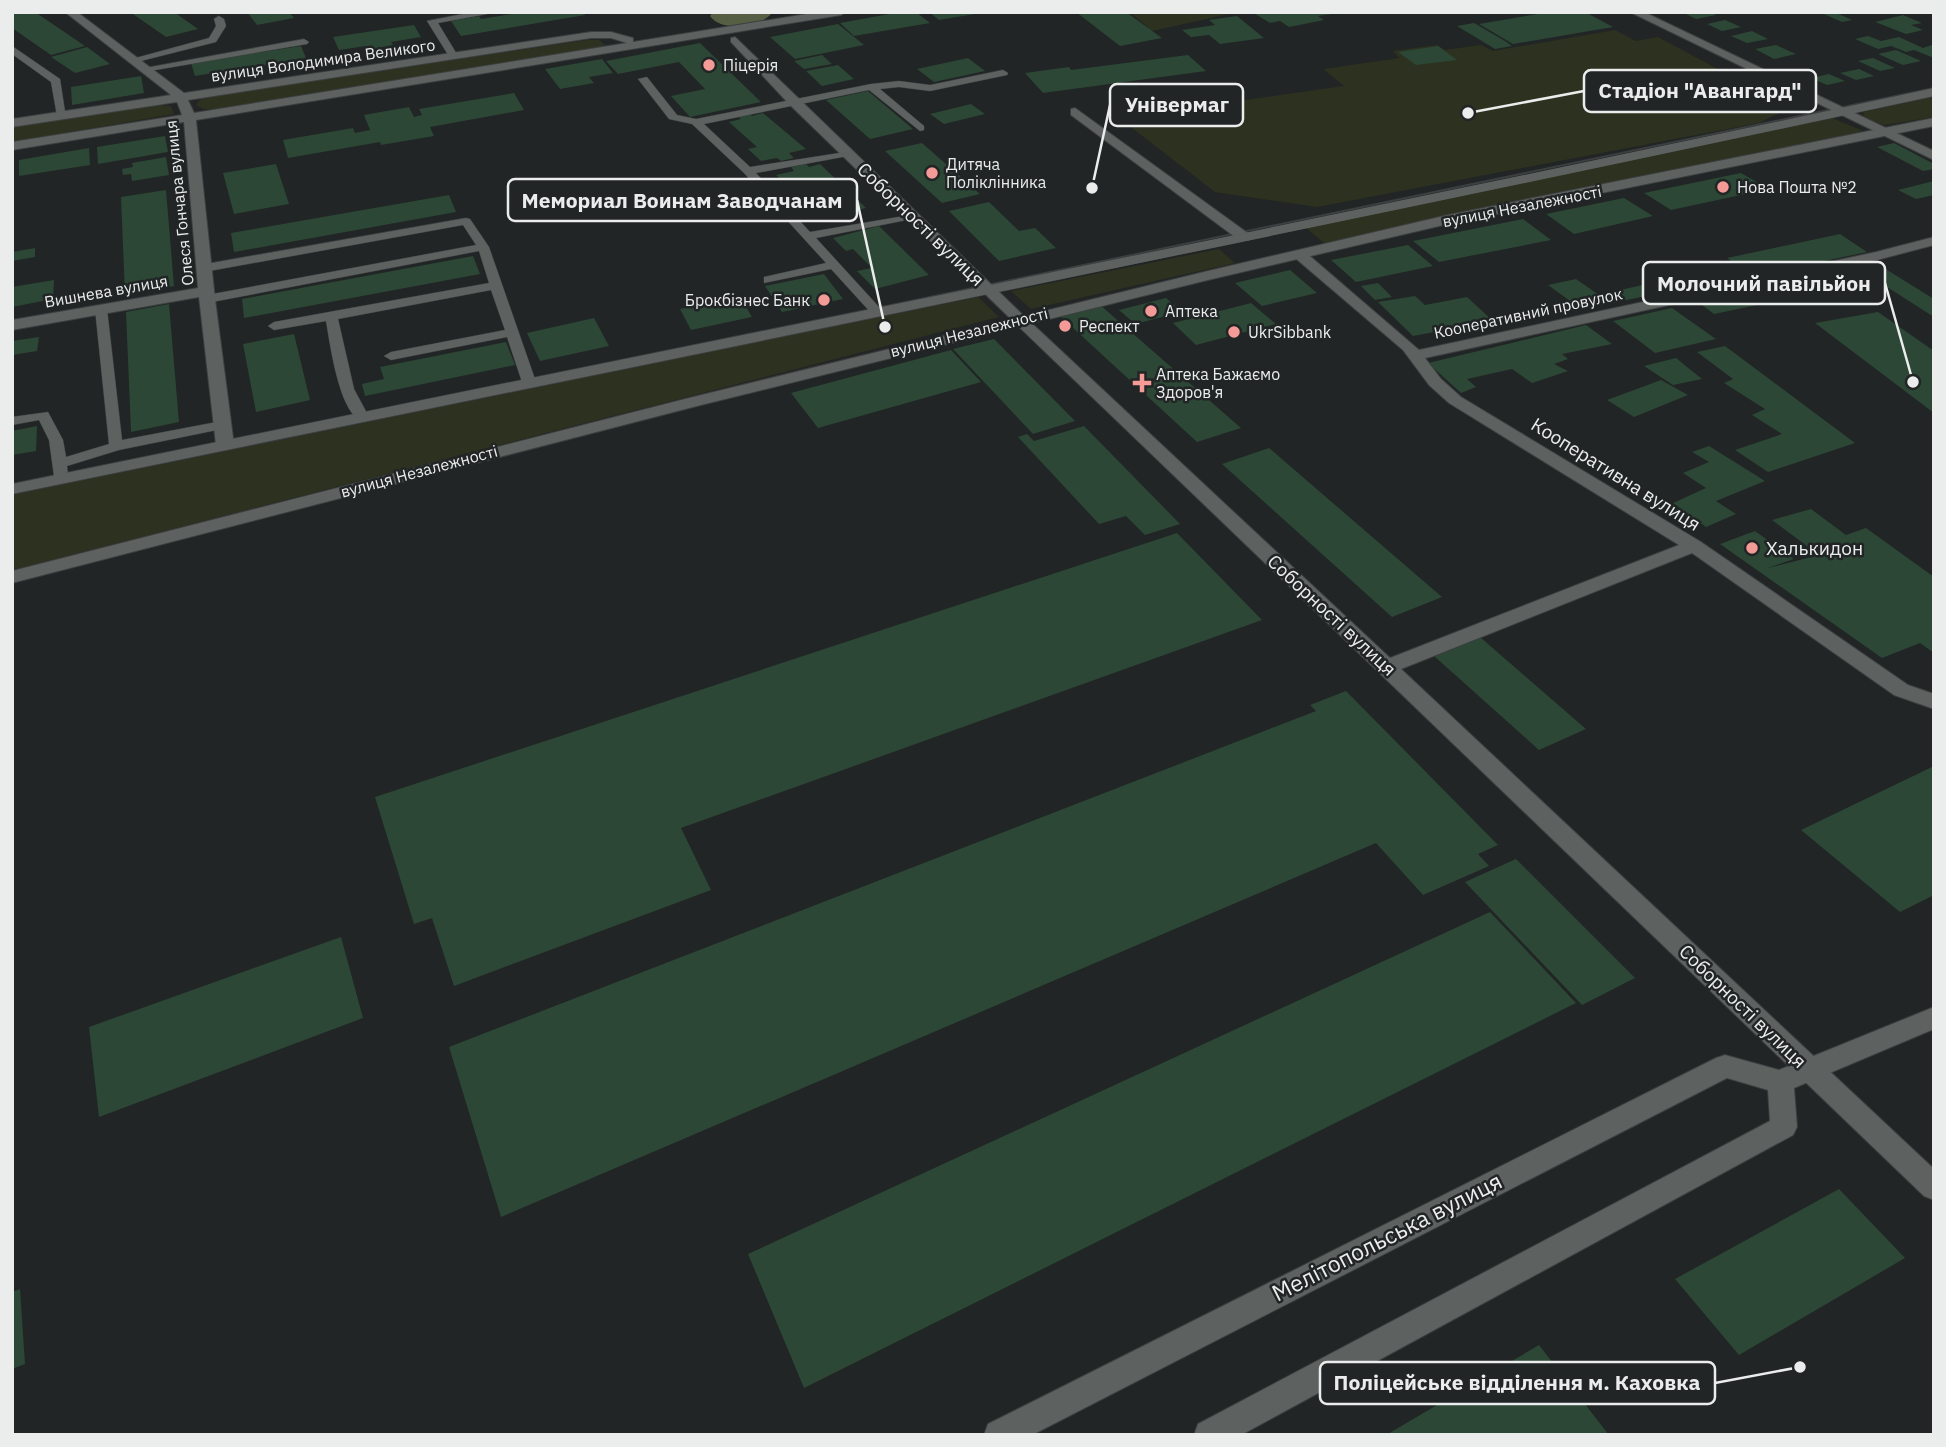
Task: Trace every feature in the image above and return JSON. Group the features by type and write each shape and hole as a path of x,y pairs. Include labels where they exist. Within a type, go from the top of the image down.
{"street":[{"name":"вулиця Володимира Великого","path":"12,146 637,45 799,15 841,12"},
{"path":"1635,12 1934,156"},
{"name":"Олеся Гончара вулиця","path":"75,13 181,97 190,118 225,445"},
{"name":"вулиця Володимира Великого","path":"12,123 592,35 611,35 637,45"},
{"name":"Соборності вулиця","path":"735,40 794,102 1019,320 1934,1187"},
{"name":"вулиця Незалежності","path":"12,489 60,471 225,445 987,288 1433,200 1934,92"},
{"path":"1074,112 1244,237"},
{"name":"вулиця Незалежності","path":"12,577 565,433 1019,320 1384,234 1934,122"},
{"name":"Кооперативний провулок","path":"1417,355 1934,242"},
{"name":"Кооперативна вулиця","path":"1299,254 1417,355 1435,382 1455,400 1694,546 1901,690 1934,702"},
{"name":"Вишнева вулиця","path":"12,326 102,309 207,295"},
{"path":"1387,667 1594,588 1694,546"},
{"path":"1209,1435 1784,1127 1780,1082 1934,1018"},
{"name":"Мелітопольська вулиця","path":"999,1435 1725,1066 1780,1082"}],"lane":[{"path":"453,56 432,21 494,12"},
{"path":"138,64 213,40 221,26 219,19"},
{"path":"138,64 304,41"},
{"path":"12,49 56,81 62,116"},
{"path":"643,79 673,117 696,122 871,87 899,84 930,88 1003,73"},
{"path":"871,87 920,128"},
{"path":"696,122 748,171 876,311"},
{"path":"748,171 848,153"},
{"path":"808,236 912,216"},
{"path":"204,268 466,222 483,247 529,382"},
{"path":"207,295 483,247"},
{"path":"768,281 833,265"},
{"path":"274,326 496,285"},
{"path":"102,309 116,446"},
{"path":"331,316 347,389 362,417"},
{"path":"391,356 512,332"},
{"path":"12,421 43,415 57,440 60,471 116,446 222,425"}],"green space":[{"path":"713,12 771,14 749,25 731,26 715,21 710,16"},
{"path":"1130,12 1238,12 1152,31"},
{"path":"1615,30 1636,41 1658,37 1790,108 1759,123 1317,207 1215,192 1119,118 1344,86 1323,69 1400,58 1393,51 1437,45 1445,50 1481,45 1493,51"},
{"path":"599,40 605,45 595,50 217,109 203,109 196,105 201,99 215,95"},
{"path":"1934,97 1934,117 1884,125 1864,117 1863,112"},
{"path":"157,105 171,106 174,114 12,142 12,127"},
{"path":"1832,118 1863,131 1324,243 1305,227"},
{"path":"1219,249 1235,263 1031,309 1011,291"},
{"path":"978,297 999,317 12,570 12,495"}],"building":[{"path":"12,12 35,12 85,46 51,55 12,28"},
{"path":"130,12 174,12 198,29 166,37"},
{"path":"247,12 289,12 294,18 257,25"},
{"path":"511,12 583,12 585,15 461,36 451,21 479,16 481,19 512,14"},
{"path":"900,12 916,12 930,23 854,36 840,23"},
{"path":"929,12 975,12 975,14 939,20"},
{"path":"1076,12 1126,12 1162,38 1120,46"},
{"path":"1252,12 1332,14 1318,16 1324,20 1289,27 1280,21 1270,23"},
{"path":"1549,12 1585,12 1613,27 1513,44 1479,24"},
{"path":"1682,12 1711,12 1716,15 1696,19"},
{"path":"1834,12 1852,20 1842,22 1824,14"},
{"path":"1903,15 1922,23 1911,25 1923,30 1906,34 1875,22"},
{"path":"1237,16 1264,38 1220,44 1209,35 1191,37 1182,30 1215,25 1209,20"},
{"path":"1725,20 1741,27 1722,31 1707,24"},
{"path":"1474,23 1512,46 1495,49 1457,26"},
{"path":"838,24 864,45 795,59 770,37"},
{"path":"414,25 421,37 391,42 393,45 367,50 366,46 339,50 333,37"},
{"path":"1752,31 1768,39 1747,43 1731,36"},
{"path":"1868,36 1881,41 1899,37 1923,48 1932,45 1934,58 1914,50 1906,52 1891,46 1878,49 1855,39"},
{"path":"700,43 761,102 690,117 671,96 705,89 679,62 618,74 606,61"},
{"path":"1776,45 1796,54 1774,59 1755,49"},
{"path":"301,46 306,58 195,76 191,63"},
{"path":"1438,46 1457,60 1416,65 1398,52"},
{"path":"87,47 110,64 75,73 51,57"},
{"path":"1896,50 1921,61 1903,65 1878,54"},
{"path":"822,55 832,64 804,69 794,61"},
{"path":"1188,55 1206,71 1043,93 1025,73 1069,67 1071,70"},
{"path":"968,58 985,71 934,82 917,69"},
{"path":"1873,58 1895,68 1880,71 1858,61"},
{"path":"602,59 613,73 589,77 594,83 560,89 545,69"},
{"path":"838,65 854,79 822,86 806,71"},
{"path":"1859,69 1874,76 1856,80 1840,73"},
{"path":"1829,74 1845,81 1827,85 1811,78"},
{"path":"141,76 144,93 72,105 71,87"},
{"path":"868,91 913,129 870,139 826,100"},
{"path":"514,93 524,110 430,127 434,136 381,145 380,142 288,158 283,140 353,128 355,133 370,130 364,115 409,107 414,117 422,115 419,109"},
{"path":"971,104 985,114 944,124 930,114"},
{"path":"748,113 752,116 763,113 806,149 789,153 794,158 761,161 748,149 757,147 729,122 741,119 736,115"},
{"path":"165,136 168,152 98,164 97,147"},
{"name":"Дитяча Поліклінника","path":"922,143 980,194 942,203 885,151"},
{"path":"1894,143 1934,164 1934,169 1923,171 1877,147"},
{"path":"89,148 90,165 19,176 19,160"},
{"path":"166,157 169,175 132,181 131,174 123,175 122,169 133,167 132,163"},
{"path":"276,164 289,204 234,214 223,173"},
{"path":"806,164 809,167 820,164 866,208 853,211 856,214 839,218 833,213 818,216 807,205 815,204 792,181 785,183 776,175 794,171 791,167"},
{"path":"1741,173 1769,189 1671,210 1644,193"},
{"path":"1934,181 1934,195 1916,199 1898,190"},
{"path":"166,190 174,286 125,295 121,197"},
{"path":"449,195 456,212 234,252 231,233"},
{"path":"1624,198 1653,216 1574,234 1546,214"},
{"path":"989,202 1019,231 1035,228 1056,248 999,261 949,211"},
{"path":"1523,219 1551,240 1439,262 1413,241"},
{"path":"879,226 929,275 875,289 857,271 872,268 853,249 846,251 833,238"},
{"path":"1840,234 1867,252 1753,276 1727,258"},
{"path":"1408,245 1433,266 1356,282 1331,260"},
{"path":"35,248 35,257 12,261 12,252"},
{"path":"473,256 480,274 244,318 242,299"},
{"path":"1879,265 1934,299 1934,317 1876,280 1714,314 1698,302"},
{"path":"1290,270 1317,293 1262,306 1235,283"},
{"path":"1703,271 1719,281 1573,311 1562,303 1570,301 1548,285 1576,279 1599,295"},
{"path":"824,274 843,299 782,312 765,286"},
{"path":"54,280 53,299 12,307 12,287"},
{"path":"1378,283 1392,297 1375,300 1361,286"},
{"path":"1415,296 1425,305 1467,297 1493,321 1413,336 1378,302"},
{"path":"740,297 752,317 691,330 680,309"},
{"name":"Аптека","path":"1166,298 1182,312 1135,324 1119,310"},
{"path":"1251,303 1276,324 1196,345 1173,323"},
{"path":"169,304 179,422 131,432 126,312"},
{"path":"1099,304 1241,428 1197,442 1059,315"},
{"path":"1672,308 1716,339 1655,353 1613,321"},
{"path":"1878,312 1934,351 1934,413 1815,323"},
{"path":"594,318 609,346 540,361 527,333"},
{"path":"1586,325 1612,344 1562,354 1568,359 1554,364 1568,371 1532,383 1512,369 1467,379 1476,387 1461,393 1428,363"},
{"path":"294,334 310,400 256,412 243,344"},
{"path":"39,337 37,351 12,355 12,341"},
{"path":"994,339 1075,421 1033,434 953,349"},
{"path":"506,342 515,365 365,396 362,384 384,379 380,367"},
{"path":"1725,346 1855,443 1768,472 1735,450 1782,434 1752,415 1765,409 1724,383 1733,379 1697,352"},
{"path":"951,350 981,382 818,428 791,393"},
{"path":"1676,358 1702,379 1673,385 1644,366"},
{"path":"1661,380 1688,395 1634,417 1607,400"},
{"path":"37,426 36,451 12,455 12,431"},
{"path":"1084,426 1180,524 1145,535 1126,516 1099,524 1018,437 1027,434 1034,441"},
{"path":"1709,446 1765,481 1716,501 1736,514 1706,527 1673,503 1706,488 1683,473 1709,462 1692,452"},
{"path":"1269,448 1442,597 1392,617 1222,464"},
{"path":"1811,509 1846,535 1866,528 1934,577 1934,653 1920,643 1882,658 1720,544 1755,531 1794,559 1768,568 1819,555 1772,520"},
{"path":"1177,533 1262,620 681,828 711,890 454,986 432,918 414,924 375,797"},
{"path":"1480,637 1586,729 1539,750 1434,656"},
{"path":"1346,691 1498,845 1478,854 1489,866 1423,895 1376,843 501,1217 449,1047 1316,711 1310,705"},
{"path":"1934,766 1934,895 1900,912 1801,830"},
{"path":"1516,859 1635,978 1582,1005 1465,882"},
{"path":"1490,912 1576,1003 804,1388 748,1254"},
{"path":"341,937 363,1018 99,1117 89,1027"},
{"path":"1839,1189 1905,1258 1739,1355 1675,1279"},
{"path":"20,1289 25,1364 12,1369 12,1292"},
{"path":"1539,1345 1609,1435 1386,1435"}],"place":[{"name":"Піцерія","path":"709,65"},
{"name":"Стадіон \"Авангард\"","path":"1468,113"},
{"name":"Дитяча Поліклінника","path":"932,173"},
{"name":"Нова Пошта №2","path":"1723,187"},
{"name":"Універмаг","path":"1092,188"},
{"name":"Брокбізнес Банк","path":"824,300"},
{"name":"Аптека","path":"1151,311"},
{"name":"Респект","path":"1065,326"},
{"name":"Мемориал Воинам Заводчанам","path":"885,327"},
{"name":"UkrSibbank","path":"1234,332"},
{"name":"Молочний павільйон","path":"1913,382"},
{"name":"Аптека Бажаємо Здоров'я","path":"1142,383"},
{"name":"Халькидон","path":"1752,548"},
{"name":"Поліцейське відділення м. Каховка","path":"1800,1367"}]}
